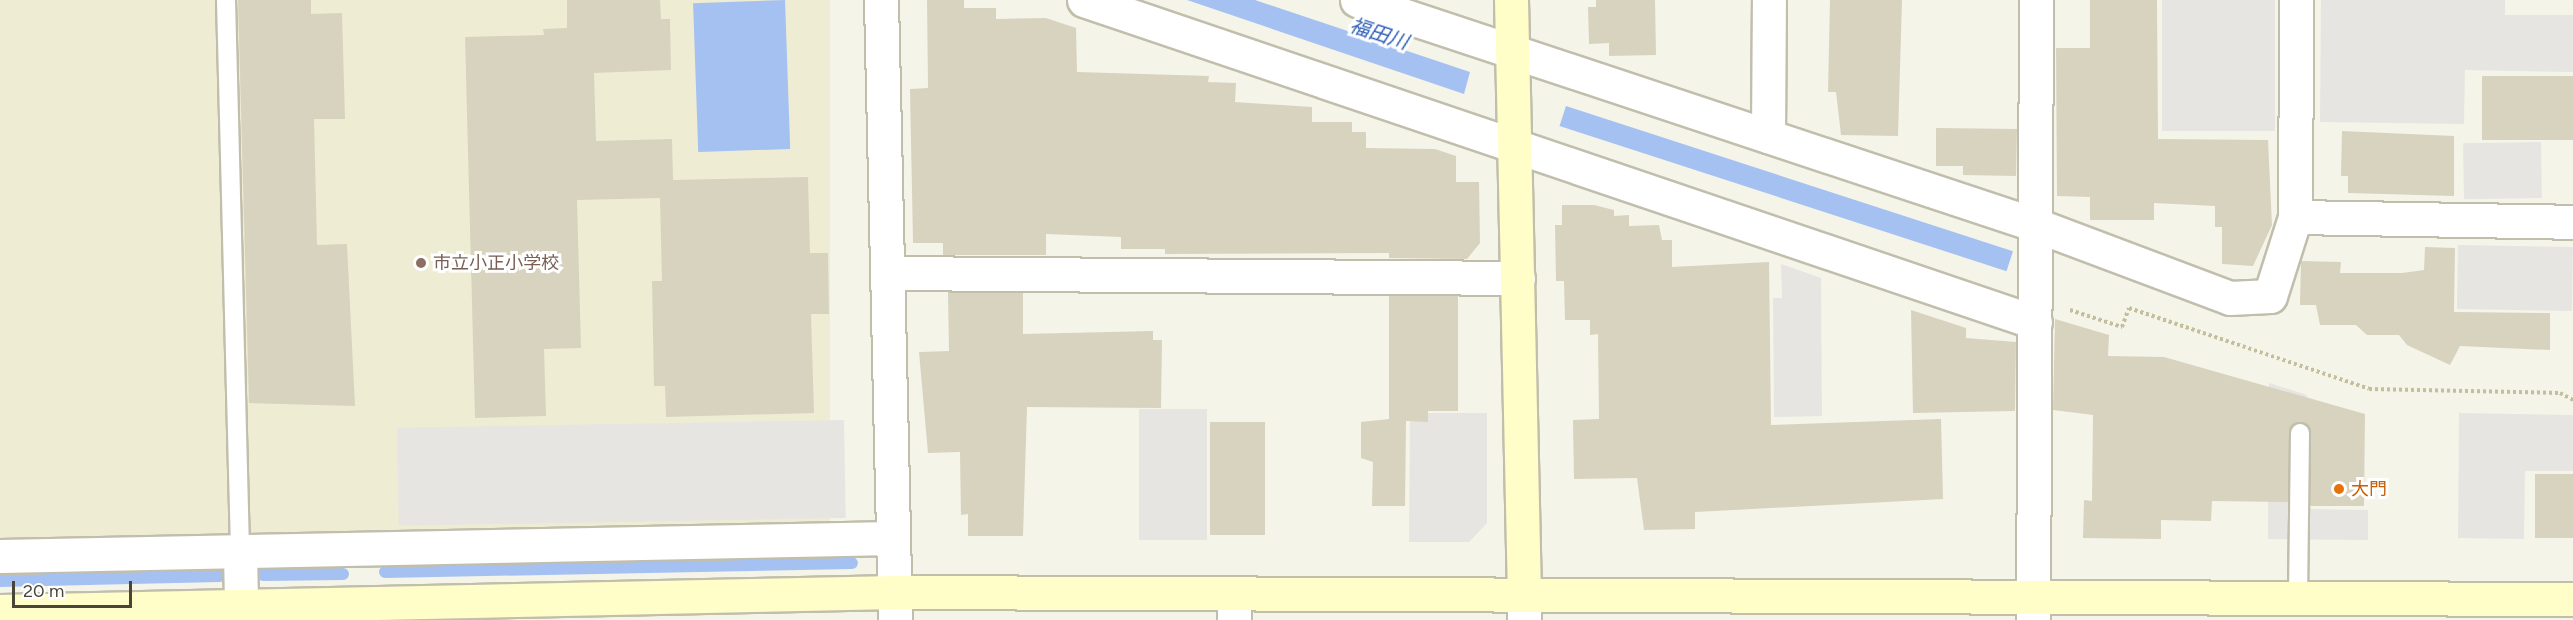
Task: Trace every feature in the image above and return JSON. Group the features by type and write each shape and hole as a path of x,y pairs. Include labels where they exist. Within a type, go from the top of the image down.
{"street":[{"path":"881,0 895,606"},
{"path":"1084,0 1515,146 2035,310"},
{"path":"1357,0 2036,225 2230,298 2270,296 2295,217 2296,0"},
{"path":"1511,0 1524,607"},
{"path":"1768,0 1768,136"},
{"path":"2033,608 2036,0"},
{"path":"2295,217 2573,222"},
{"path":"887,273 1518,278"},
{"path":"0,556 893,538"},
{"path":"240,551 241,605"},
{"path":"0,610 241,605 2033,608 2298,598 2573,599"}],"lane":[{"path":"226,0 240,551"},
{"path":"2298,598 2300,432"}],"path":[{"path":"2035,310 2122,327 2129,308 2369,389 2560,393 2573,400"}],"shaded area":[{"name":"市立小正小学校","path":"0,0 830,0 830,541 0,541"},
{"path":"2162,0 2275,0 2275,131 2162,131"},
{"path":"2321,0 2505,0 2505,15 2573,15 2573,72 2465,70 2464,124 2320,122"},
{"path":"2541,142 2542,198 2464,199 2463,143"},
{"path":"2458,245 2573,247 2572,311 2457,309"},
{"path":"1781,264 1821,278 1822,416 1774,417 1773,298 1782,298"},
{"path":"2269,383 2307,395 2306,509 2368,510 2368,540 2268,539"},
{"path":"1139,409 1207,409 1207,540 1139,540"},
{"path":"1410,413 1487,413 1487,523 1469,542 1409,542"},
{"path":"2459,413 2573,415 2573,471 2525,471 2524,539 2458,538"},
{"path":"844,420 846,518 399,526 397,428"}],"water":[{"path":"785,0 790,149 698,152 693,3"},
{"path":"1187,0 1255,0 1470,72 1464,94"},
{"path":"1566,106 2013,251 2007,271 1560,126"}],"building":[{"path":"238,0 311,0 311,14 342,13 345,119 314,119 317,245 347,244 355,406 249,403"},
{"path":"567,0 660,0 661,19 670,19 671,70 594,73 596,141 672,139 673,180 808,177 810,253 828,253 829,314 811,314 814,413 666,417 665,386 654,386 652,281 662,281 660,198 577,200 581,348 544,349 546,416 475,418 465,37 544,35 543,29 567,28"},
{"path":"927,0 964,0 964,8 996,8 996,19 1046,18 1076,28 1077,72 1209,76 1208,82 1236,83 1235,102 1312,107 1312,122 1352,122 1352,132 1366,132 1366,148 1435,149 1456,156 1456,182 1479,182 1480,243 1467,259 1389,258 1389,253 1165,254 1165,249 1121,249 1121,237 1046,234 1046,255 943,255 943,243 913,243 910,89 928,88"},
{"path":"1596,0 1655,0 1656,55 1609,56 1609,43 1589,44 1588,7 1596,7"},
{"path":"1830,0 1902,0 1898,136 1841,135 1836,92 1828,92"},
{"path":"2090,0 2157,0 2158,139 2268,140 2272,225 2253,266 2222,264 2222,227 2215,227 2215,206 2154,203 2154,220 2090,220 2090,197 2057,196 2056,48 2090,48"},
{"path":"2482,76 2573,76 2573,140 2482,140"},
{"path":"1936,128 2017,129 2016,176 1963,175 1963,166 1936,166"},
{"path":"2342,131 2454,136 2454,196 2348,193 2348,176 2341,176"},
{"path":"1562,205 1594,205 1614,210 1614,216 1629,215 1629,226 1659,225 1662,240 1672,240 1672,267 1769,262 1771,425 1941,419 1943,499 1695,512 1695,529 1644,530 1637,478 1574,479 1573,420 1599,419 1598,334 1590,335 1590,320 1565,320 1564,281 1556,281 1555,225 1562,225"},
{"path":"2425,247 2455,248 2454,312 2550,313 2550,350 2460,346 2450,365 2407,345 2399,335 2367,335 2356,325 2320,325 2316,305 2300,305 2301,261 2341,262 2340,273 2402,273 2424,270"},
{"path":"948,292 1023,293 1023,334 1153,331 1153,340 1162,340 1161,408 1027,407 1023,536 968,536 968,514 961,515 960,452 928,453 919,352 949,351"},
{"path":"1389,296 1458,296 1458,411 1428,411 1428,422 1406,421 1405,506 1372,506 1373,462 1361,458 1361,422 1389,419"},
{"path":"1911,310 1966,328 1966,338 2016,342 2015,411 1913,413"},
{"path":"2055,319 2109,335 2108,356 2164,357 2365,414 2364,506 2310,506 2311,433 2300,422 2289,433 2288,502 2212,501 2211,521 2161,520 2161,539 2083,538 2084,500 2092,501 2093,415 2053,410"},
{"path":"1210,422 1265,422 1265,535 1210,535"},
{"path":"2535,474 2573,474 2573,538 2535,538"}],"waterway":[{"path":"385,572 852,563"},
{"path":"263,575 343,574"},
{"path":"0,581 220,576"}],"place":[{"name":"市立小正小学校","path":"421,263"},
{"name":"大門","path":"2339,489"}],"water label":[{"name":"福田川","path":"1379,34"}]}
